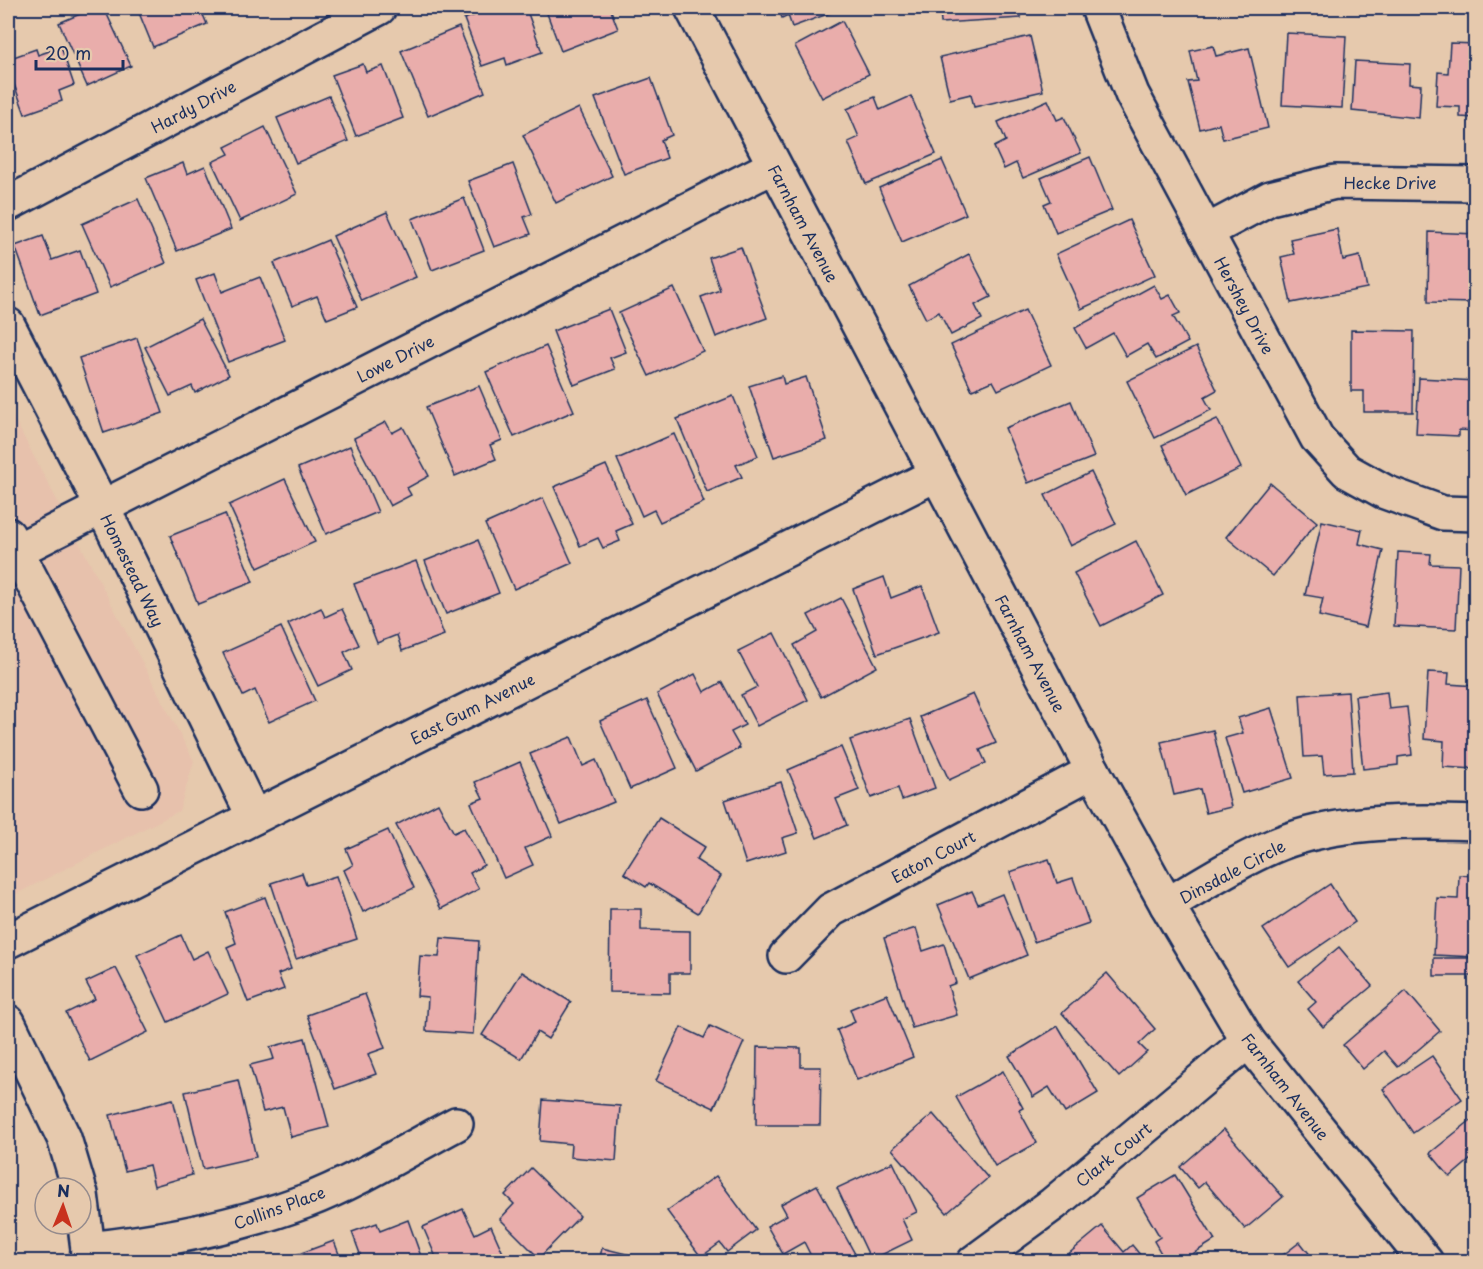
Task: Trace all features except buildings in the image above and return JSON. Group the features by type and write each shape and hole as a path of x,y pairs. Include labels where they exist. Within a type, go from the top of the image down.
{"street":[{"name":"Hardy Drive","path":"8,204 379,8"},
{"name":"Farnham Avenue","path":"692,8 1093,771 1167,904 1248,1041 1426,1262"},
{"name":"Hershey Drive","path":"1098,8 1132,94 1317,438 1347,471 1385,492 1443,513 1476,514"},
{"name":"Lowe Drive","path":"12,543 102,506 774,166"},
{"name":"Hecke Drive","path":"1206,232 1270,198 1335,182 1476,183"},
{"name":"Homestead Way","path":"10,334 102,506 254,818"},
{"name":"East Gum Avenue","path":"8,941 937,474"},
{"path":"12,543 141,789"},
{"name":"Eaton Court","path":"786,956 831,910 1093,771"},
{"name":"Dinsdale Circle","path":"1167,904 1289,840 1350,827 1426,821 1476,823"},
{"path":"8,1022 64,1138 75,1176"},
{"name":"Clark Court","path":"974,1262 1053,1204 1248,1041"},
{"name":"Collins Place","path":"88,1255 230,1226 307,1200 456,1124"},
{"path":"86,1236 88,1255"}],"shaded area":[{"path":"8,407 194,761 179,811 8,898"}]}
